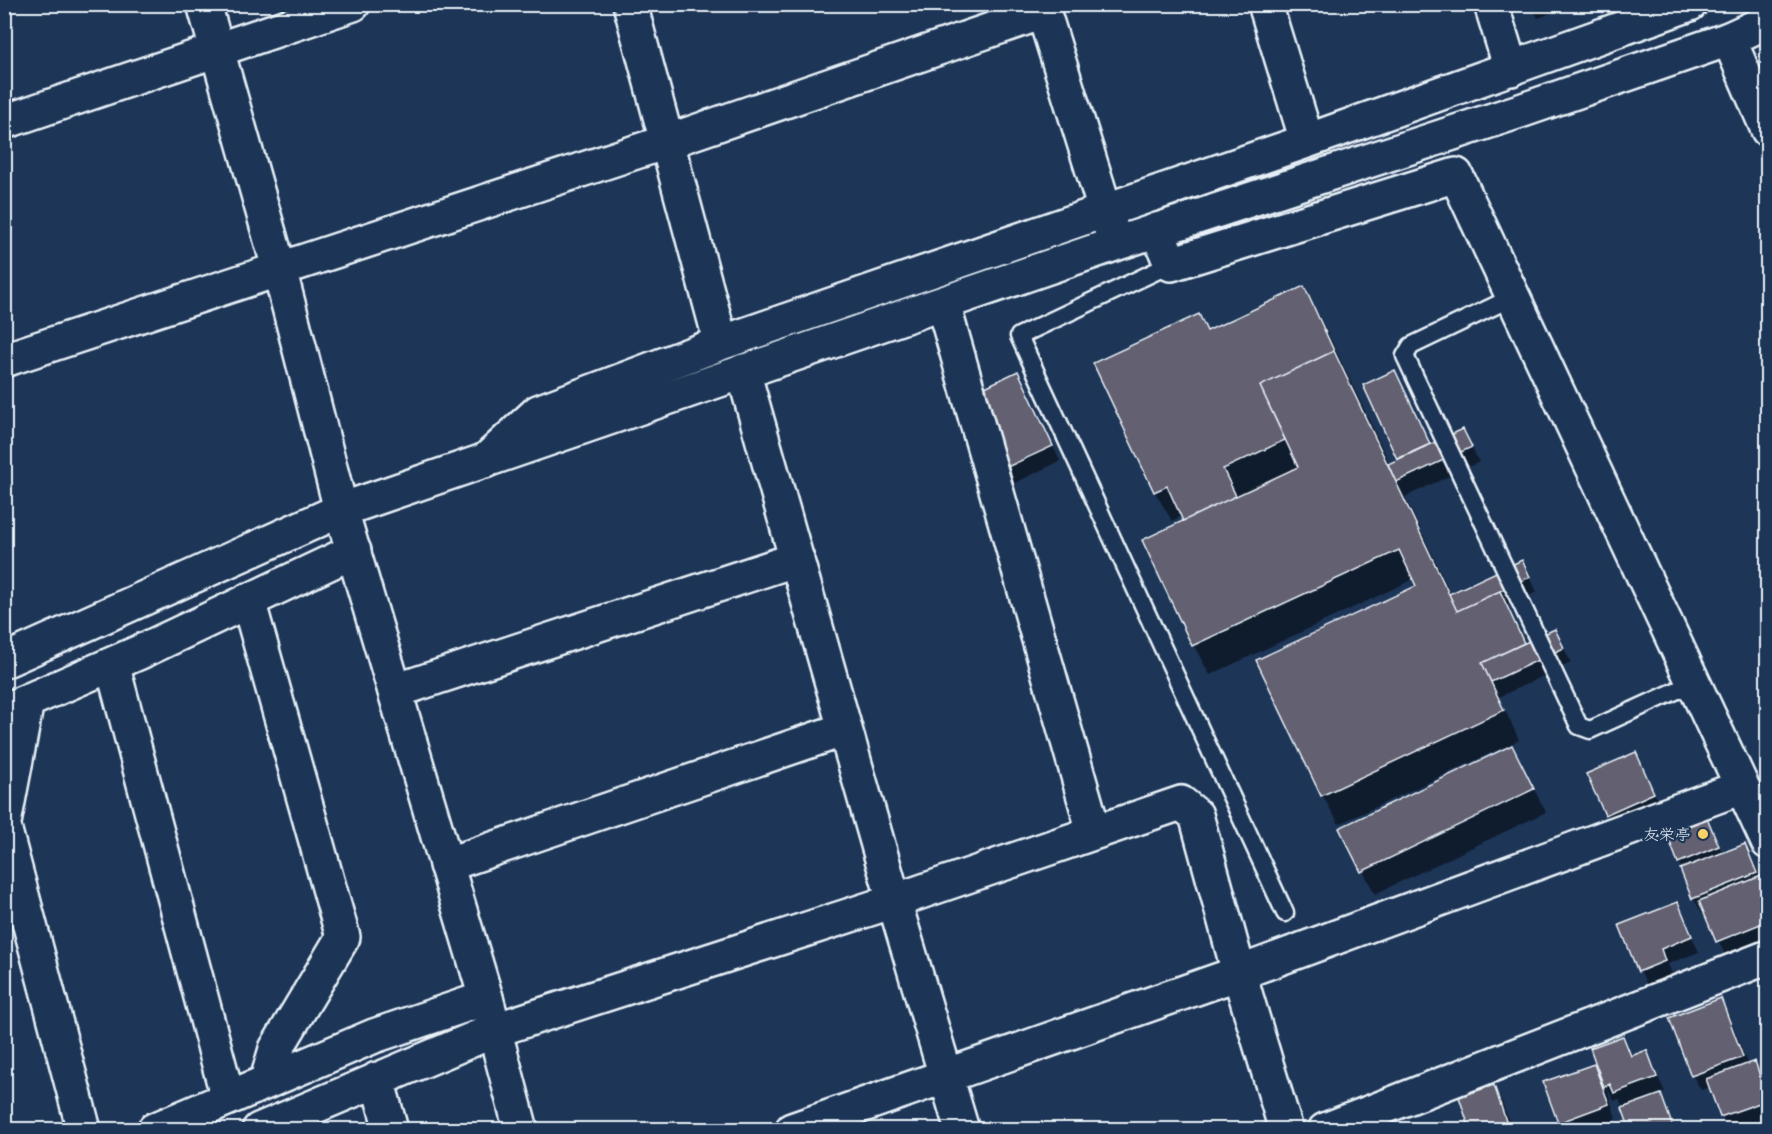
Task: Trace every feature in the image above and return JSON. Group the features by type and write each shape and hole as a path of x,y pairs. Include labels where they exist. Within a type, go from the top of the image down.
{"street":[{"path":"204,4 279,268 341,510 486,998 521,1130"},
{"path":"4,122 353,4"},
{"path":"630,4 721,343"},
{"path":"1265,4 1307,141"},
{"path":"1491,4 1511,69"},
{"path":"484,460 538,412 721,343 1307,141 1690,4"},
{"path":"4,360 666,142 1042,8 1115,244"},
{"path":"4,661 341,510 1115,244 1321,179 1729,39 1767,21"},
{"path":"1729,39 1767,130"},
{"path":"1157,230 1171,264 1456,176 1767,842"},
{"path":"943,304 1094,832"},
{"path":"743,371 894,901 962,1130"},
{"path":"84,1130 4,825 16,706 112,664 354,551"},
{"path":"395,691 797,559"},
{"path":"248,600 343,937 276,1049 267,1080"},
{"path":"112,664 228,1098"},
{"path":"446,865 845,729"},
{"path":"792,1130 1239,973 1742,787"},
{"path":"259,1130 495,1030 894,901 1181,802 1196,815 1239,973 1286,1130"},
{"path":"1325,1130 1767,957"},
{"path":"154,1130 374,1036 486,998"},
{"path":"377,1079 391,1130"}],"lane":[{"path":"1171,264 1019,336 1285,913"},
{"path":"1513,297 1411,346 1405,356 1579,726 1590,730 1693,683"}],"building":[{"path":"1304,286 1334,351 1260,386 1285,440 1223,469 1236,496 1183,521 1167,486 1154,492 1093,363 1199,314 1207,331"},
{"path":"1334,351 1457,611 1500,591 1524,643 1482,663 1504,710 1321,796 1256,660 1416,586 1399,550 1192,646 1142,540 1298,467 1260,386"},
{"path":"1395,370 1430,444 1397,459 1363,385"},
{"path":"1018,371 1053,446 1003,469 981,389"},
{"path":"1463,429 1472,447 1396,482 1388,464"},
{"path":"1522,560 1530,577 1457,611 1449,594"},
{"path":"1555,629 1564,648 1491,682 1482,663"},
{"path":"1512,745 1534,789 1361,872 1339,828"},
{"path":"1636,752 1654,793 1605,815 1586,774"},
{"path":"1705,813 1719,846 1678,863 1665,829"},
{"path":"1745,844 1757,873 1692,899 1680,869"},
{"path":"1761,876 1768,892 1768,921 1716,942 1699,901"},
{"path":"1678,902 1692,936 1661,949 1665,961 1638,972 1619,925"},
{"path":"1721,998 1743,1057 1691,1076 1669,1018"},
{"path":"1623,1036 1631,1056 1647,1050 1657,1077 1614,1093 1610,1084 1604,1087 1590,1048"},
{"path":"1755,1061 1768,1100 1720,1117 1706,1079"},
{"path":"1594,1064 1609,1104 1558,1123 1543,1082"},
{"path":"1494,1085 1508,1127 1500,1130 1470,1130 1459,1097"},
{"path":"1661,1094 1674,1130 1630,1130 1622,1108"},
{"path":"1592,1123 1594,1130 1575,1130"}],"place":[{"name":"友栄亭","path":"1703,834"}]}
